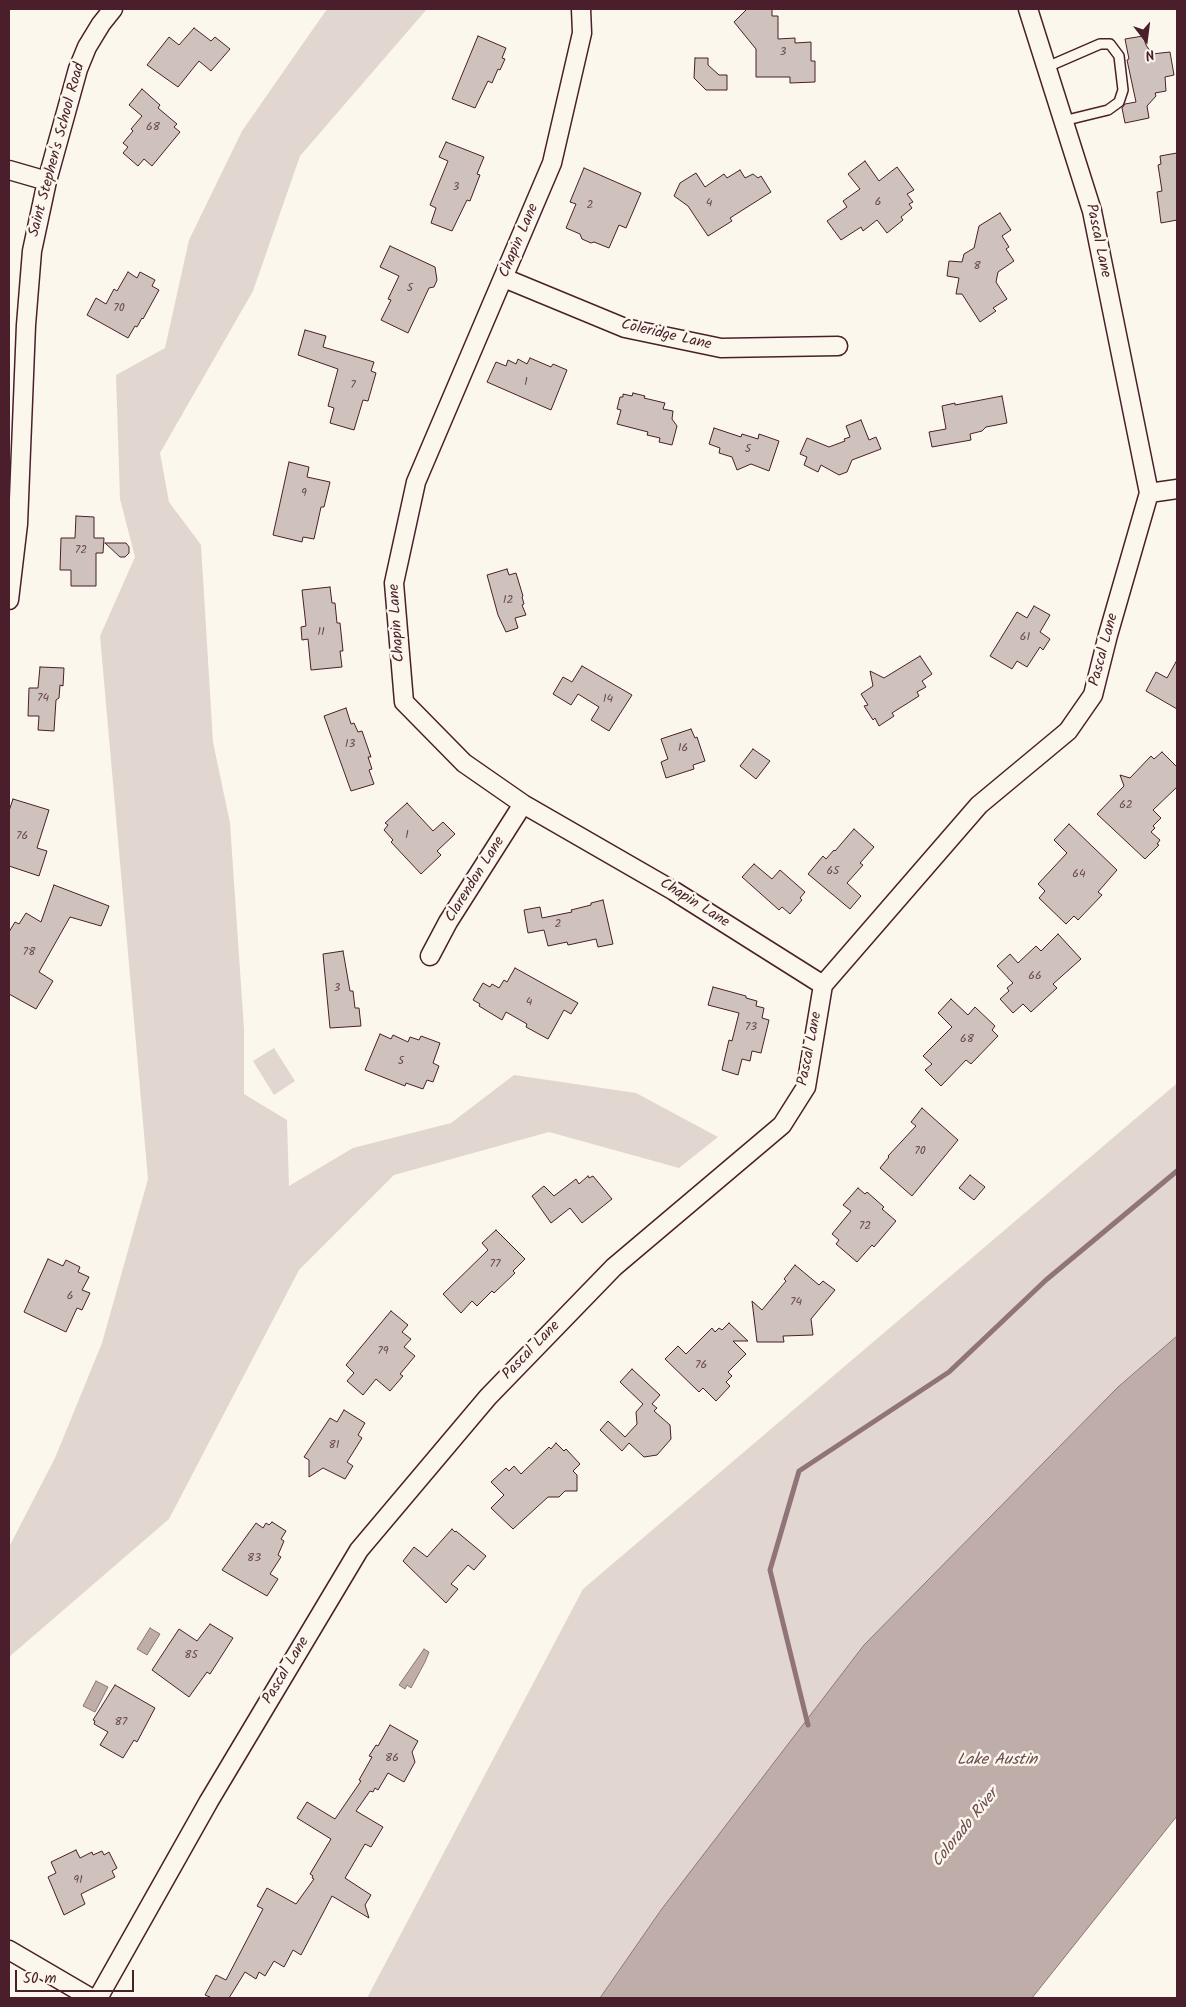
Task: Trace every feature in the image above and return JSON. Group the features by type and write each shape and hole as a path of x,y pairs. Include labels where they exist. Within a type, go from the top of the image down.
{"street":[{"name":"Saint Stephen's School Road","path":"9,600 18,524 28,284 32,251 47,181 71,93 87,47 100,24 113,9"},
{"name":"Chapin Lane","path":"581,9 582,33 552,163 416,482 394,583 404,702 464,763 523,804 674,891 823,985"},
{"name":"Pascal Lane","path":"98,1998 209,1801 359,1550 488,1397 614,1267 782,1125 806,1087 823,985 979,805 1068,731 1093,695 1108,635 1149,493 1092,211 1028,9"},
{"path":"9,170 47,181"},
{"name":"Coleridge Lane","path":"504,278 625,328 721,348 838,346"},
{"path":"1149,493 1177,489"},
{"name":"Clarendon Lane","path":"430,956 448,922 523,804"},
{"path":"9,1950 91,1998"}],"lane":[{"path":"1047,68 1100,44 1110,44 1119,56 1123,90 1120,102 1108,110 1063,121"}],"shaded area":[{"path":"327,9 427,9 300,156 253,291 160,453 169,502 201,545 213,742 230,823 244,1029 244,1094 287,1120 289,1186 353,1148 451,1123 514,1075 636,1093 718,1137 679,1168 549,1132 394,1175 299,1270 169,1519 9,1657 9,1547 55,1458 102,1343 148,1179 100,636 135,557 120,499 116,375 165,348 189,240 242,131"},
{"path":"274,1048 295,1081 274,1095 253,1061"},
{"path":"1177,1082 1177,1336 1118,1387 864,1645 661,1910 600,1998 367,1998 583,1589"}],"water":[{"name":"Lake Austin","path":"1177,1336 1177,1816 1032,1998 600,1998 661,1910 864,1645 1118,1387"},
{"path":"150,1628 160,1634 147,1655 137,1649"},
{"path":"424,1649 429,1652 425,1662 411,1688 407,1685 405,1689 399,1685"},
{"path":"96,1681 108,1687 95,1712 83,1706"}],"building":[{"path":"747,9 772,9 772,16 778,16 778,39 795,38 795,43 811,42 811,61 815,61 815,82 790,83 790,77 756,77 756,49 734,22"},
{"path":"194,28 211,41 215,37 230,49 211,71 199,61 178,87 147,65 169,37 179,45"},
{"path":"478,36 506,48 502,58 505,59 500,70 498,69 492,83 488,81 475,108 452,99"},
{"path":"1143,36 1152,54 1170,52 1174,75 1165,77 1166,91 1155,93 1156,96 1147,106 1149,118 1125,123 1122,108 1125,104 1136,102 1127,60 1129,59 1125,39"},
{"path":"695,58 708,58 708,65 719,75 727,75 727,90 706,90 694,78"},
{"path":"142,89 160,105 158,108 177,124 174,127 180,132 152,166 144,159 138,166 123,153 128,147 123,143 133,131 131,129 142,116 129,105"},
{"path":"446,142 484,157 477,174 480,175 470,201 467,200 452,231 431,223 436,208 430,205 448,161 439,157"},
{"path":"1177,153 1177,220 1161,223 1157,192 1162,191 1158,165 1161,164 1160,156"},
{"path":"865,161 879,181 897,167 914,190 907,194 913,202 909,204 912,208 901,217 903,220 887,233 877,220 863,231 861,227 841,240 827,221 847,207 843,201 860,189 848,174"},
{"path":"584,168 641,193 626,228 619,225 609,248 582,239 580,234 566,228 576,204 570,202"},
{"path":"740,170 745,178 753,174 758,178 761,176 771,192 730,218 732,221 708,236 688,206 674,196 680,183 696,173 705,187 724,174 727,178"},
{"path":"1000,213 1011,230 1002,236 1009,247 1006,249 1014,261 998,272 996,282 1007,299 993,308 996,311 980,322 962,294 956,294 959,278 947,276 949,261 962,262 964,254 974,248 979,226"},
{"path":"390,246 435,267 437,280 434,287 429,288 408,333 381,320 391,300 388,299 399,276 380,267"},
{"path":"128,272 137,278 140,272 155,280 152,286 159,290 143,319 137,327 135,326 128,338 87,315 96,298 106,304 114,289 117,291"},
{"path":"305,330 326,336 323,347 374,362 371,371 376,373 368,401 363,400 354,430 330,423 334,408 328,406 338,369 298,355"},
{"path":"530,358 551,367 553,364 567,370 551,410 487,382 496,362 506,366 508,360 516,364 518,359 527,364"},
{"path":"633,393 665,403 663,409 673,411 672,419 677,426 672,445 659,442 660,438 647,435 648,432 617,424 621,410 617,409 620,397 623,397 623,394 632,396"},
{"path":"1002,396 1007,423 986,427 982,431 970,434 971,440 932,447 929,432 946,429 942,406"},
{"path":"861,420 869,440 876,437 881,449 852,460 847,472 839,475 821,465 818,472 804,465 807,457 800,454 807,438 829,447 850,437 846,426"},
{"path":"714,428 741,437 742,434 758,439 759,434 779,441 769,471 751,464 737,470 732,457 719,453 720,448 709,444"},
{"path":"289,462 309,467 307,477 330,482 324,507 321,507 314,539 303,537 302,542 273,535"},
{"path":"76,516 94,517 94,538 104,538 103,553 96,553 96,586 71,586 71,570 60,570 61,538 75,538"},
{"path":"105,543 126,543 129,547 129,553 125,557 120,557"},
{"path":"507,569 509,575 516,573 523,596 524,604 522,605 526,615 515,618 518,628 506,632 498,615 487,575"},
{"path":"330,587 332,603 335,603 337,623 340,623 343,651 340,651 342,667 311,670 308,639 302,640 301,627 306,626 302,590"},
{"path":"1034,606 1050,615 1040,632 1050,639 1043,650 1040,647 1027,667 1017,661 1012,669 990,656 1017,612 1027,618"},
{"path":"920,656 932,674 922,681 926,687 917,692 919,696 892,713 894,716 879,726 875,718 873,720 864,706 868,705 861,694 873,686 870,671 884,678"},
{"path":"1177,660 1177,709 1146,691 1156,672 1167,678"},
{"path":"582,666 632,695 609,731 591,720 599,707 578,694 571,705 553,694 563,677 572,682"},
{"path":"40,667 64,668 63,686 60,685 59,698 56,700 54,731 38,730 39,716 28,716 29,688 38,688"},
{"path":"346,708 351,724 354,723 358,732 362,731 371,757 368,757 372,769 369,770 374,784 351,791 324,716"},
{"path":"691,729 695,738 697,737 705,761 693,765 694,769 666,778 661,762 668,759 661,739"},
{"path":"753,749 770,761 756,779 740,766"},
{"path":"1162,752 1177,767 1177,787 1153,810 1161,818 1153,826 1155,828 1151,832 1160,840 1157,844 1159,845 1145,859 1097,814 1124,786 1120,775 1130,778 1151,756 1154,759"},
{"path":"13,799 49,810 37,848 47,851 39,876 9,866 9,811"},
{"path":"407,803 433,831 443,822 455,834 437,851 441,855 421,874 391,842 393,840 384,830 388,825 385,823"},
{"path":"1069,824 1117,870 1098,892 1102,895 1078,920 1074,916 1066,924 1039,898 1045,891 1038,884 1067,853 1054,840"},
{"path":"854,829 874,847 860,863 863,865 847,883 861,896 850,909 808,874 823,856 826,859 835,851"},
{"path":"754,864 772,879 780,870 805,892 800,898 802,900 790,914 782,907 779,910 742,877"},
{"path":"54,885 109,906 101,926 70,917 39,972 53,981 36,1009 9,994 9,932 15,922 19,924 26,913 41,922"},
{"path":"603,900 613,944 598,947 596,939 568,945 567,942 548,946 544,930 528,933 524,910 540,907 542,918 572,912 571,910"},
{"path":"1058,934 1081,959 1053,984 1057,988 1031,1012 1023,1004 1013,1013 1000,999 1009,991 1007,988 1013,983 997,966 1010,954 1018,963 1036,946 1041,951"},
{"path":"343,951 350,991 353,991 355,1008 359,1008 361,1026 330,1028 323,954"},
{"path":"515,968 578,1003 571,1014 564,1010 548,1039 526,1027 527,1024 506,1012 502,1020 479,1006 480,1004 473,1000 483,983 490,987 492,984 499,988 504,980 507,982"},
{"path":"713,987 757,1001 756,1006 764,1008 762,1018 769,1020 761,1053 752,1051 750,1061 742,1059 738,1075 722,1070 729,1040 732,1041 739,1013 708,1005"},
{"path":"951,999 968,1015 975,1007 995,1026 992,1030 998,1036 971,1064 966,1060 941,1086 925,1070 932,1064 923,1056 952,1027 938,1013"},
{"path":"380,1034 391,1039 393,1035 408,1042 410,1037 419,1040 421,1036 440,1043 433,1063 439,1066 433,1082 427,1080 423,1089 406,1083 405,1086 365,1070"},
{"path":"922,1108 958,1140 912,1196 880,1168 888,1156 916,1126 911,1122"},
{"path":"970,1175 985,1187 974,1200 959,1188"},
{"path":"588,1176 589,1178 593,1176 612,1199 582,1223 570,1208 551,1223 532,1196 544,1186 554,1196 576,1179 579,1184"},
{"path":"858,1188 865,1194 867,1192 896,1221 874,1247 872,1245 857,1262 836,1244 839,1240 832,1234 851,1211 843,1205"},
{"path":"496,1230 525,1259 513,1271 515,1273 494,1293 492,1291 477,1306 472,1301 461,1313 443,1294 488,1250 482,1243"},
{"path":"48,1259 63,1266 66,1260 80,1267 78,1272 89,1277 82,1290 90,1293 82,1310 77,1308 66,1332 24,1312"},
{"path":"795,1265 819,1285 823,1281 835,1290 811,1319 813,1335 783,1336 784,1342 757,1342 752,1301 762,1310 786,1281 784,1279"},
{"path":"391,1311 408,1325 402,1332 411,1339 404,1347 415,1356 400,1374 403,1376 390,1391 376,1379 363,1395 347,1381 354,1373 346,1365"},
{"path":"729,1323 748,1341 733,1341 746,1354 728,1372 732,1376 726,1382 730,1386 716,1401 703,1388 699,1392 665,1359 678,1346 686,1354 712,1328 715,1332 719,1328 722,1330"},
{"path":"632,1369 660,1395 652,1404 657,1408 654,1411 670,1425 671,1439 657,1455 644,1457 629,1443 622,1451 600,1430 608,1421 625,1437 637,1424 636,1412 643,1404 620,1382"},
{"path":"344,1410 365,1423 358,1435 362,1438 347,1462 353,1466 345,1479 323,1468 309,1477 309,1460 304,1457 330,1418 337,1422"},
{"path":"556,1443 564,1451 566,1449 580,1464 573,1471 577,1475 577,1491 565,1491 559,1497 548,1497 513,1529 491,1508 504,1495 491,1482 506,1468 509,1471 514,1466 521,1474 549,1447 551,1449"},
{"path":"272,1522 286,1531 281,1539 284,1541 278,1555 281,1557 270,1574 278,1579 267,1596 222,1570 256,1523 263,1528 266,1523 269,1525"},
{"path":"452,1529 486,1556 474,1570 468,1565 451,1584 458,1589 446,1603 403,1561 414,1547 427,1557"},
{"path":"210,1624 233,1638 210,1674 207,1672 189,1697 152,1670 179,1629 197,1641"},
{"path":"115,1685 155,1708 137,1742 134,1740 123,1758 100,1745 108,1732 94,1724 95,1721 93,1720"},
{"path":"390,1725 418,1741 412,1752 415,1762 404,1782 388,1773 378,1790 375,1788 373,1792 370,1791 356,1811 383,1827 371,1847 365,1844 345,1878 371,1895 365,1905 369,1918 332,1896 301,1955 293,1950 284,1967 274,1961 265,1976 259,1972 256,1979 245,1972 229,1998 212,1998 205,1995 216,1975 226,1980 263,1909 257,1906 267,1888 296,1904 314,1879 310,1874 331,1839 297,1818 307,1802 335,1819 361,1781 359,1780 372,1757 369,1756 376,1745 378,1746"},
{"path":"76,1850 80,1858 92,1852 93,1855 102,1851 104,1855 109,1852 117,1868 112,1871 115,1877 81,1894 85,1904 64,1915 48,1877 56,1873 51,1862"}],"waterway":[{"path":"808,1725 770,1570 799,1471 949,1372 1046,1280 1177,1171"}],"water label":[{"name":"Colorado River","path":"966,1829"}]}
